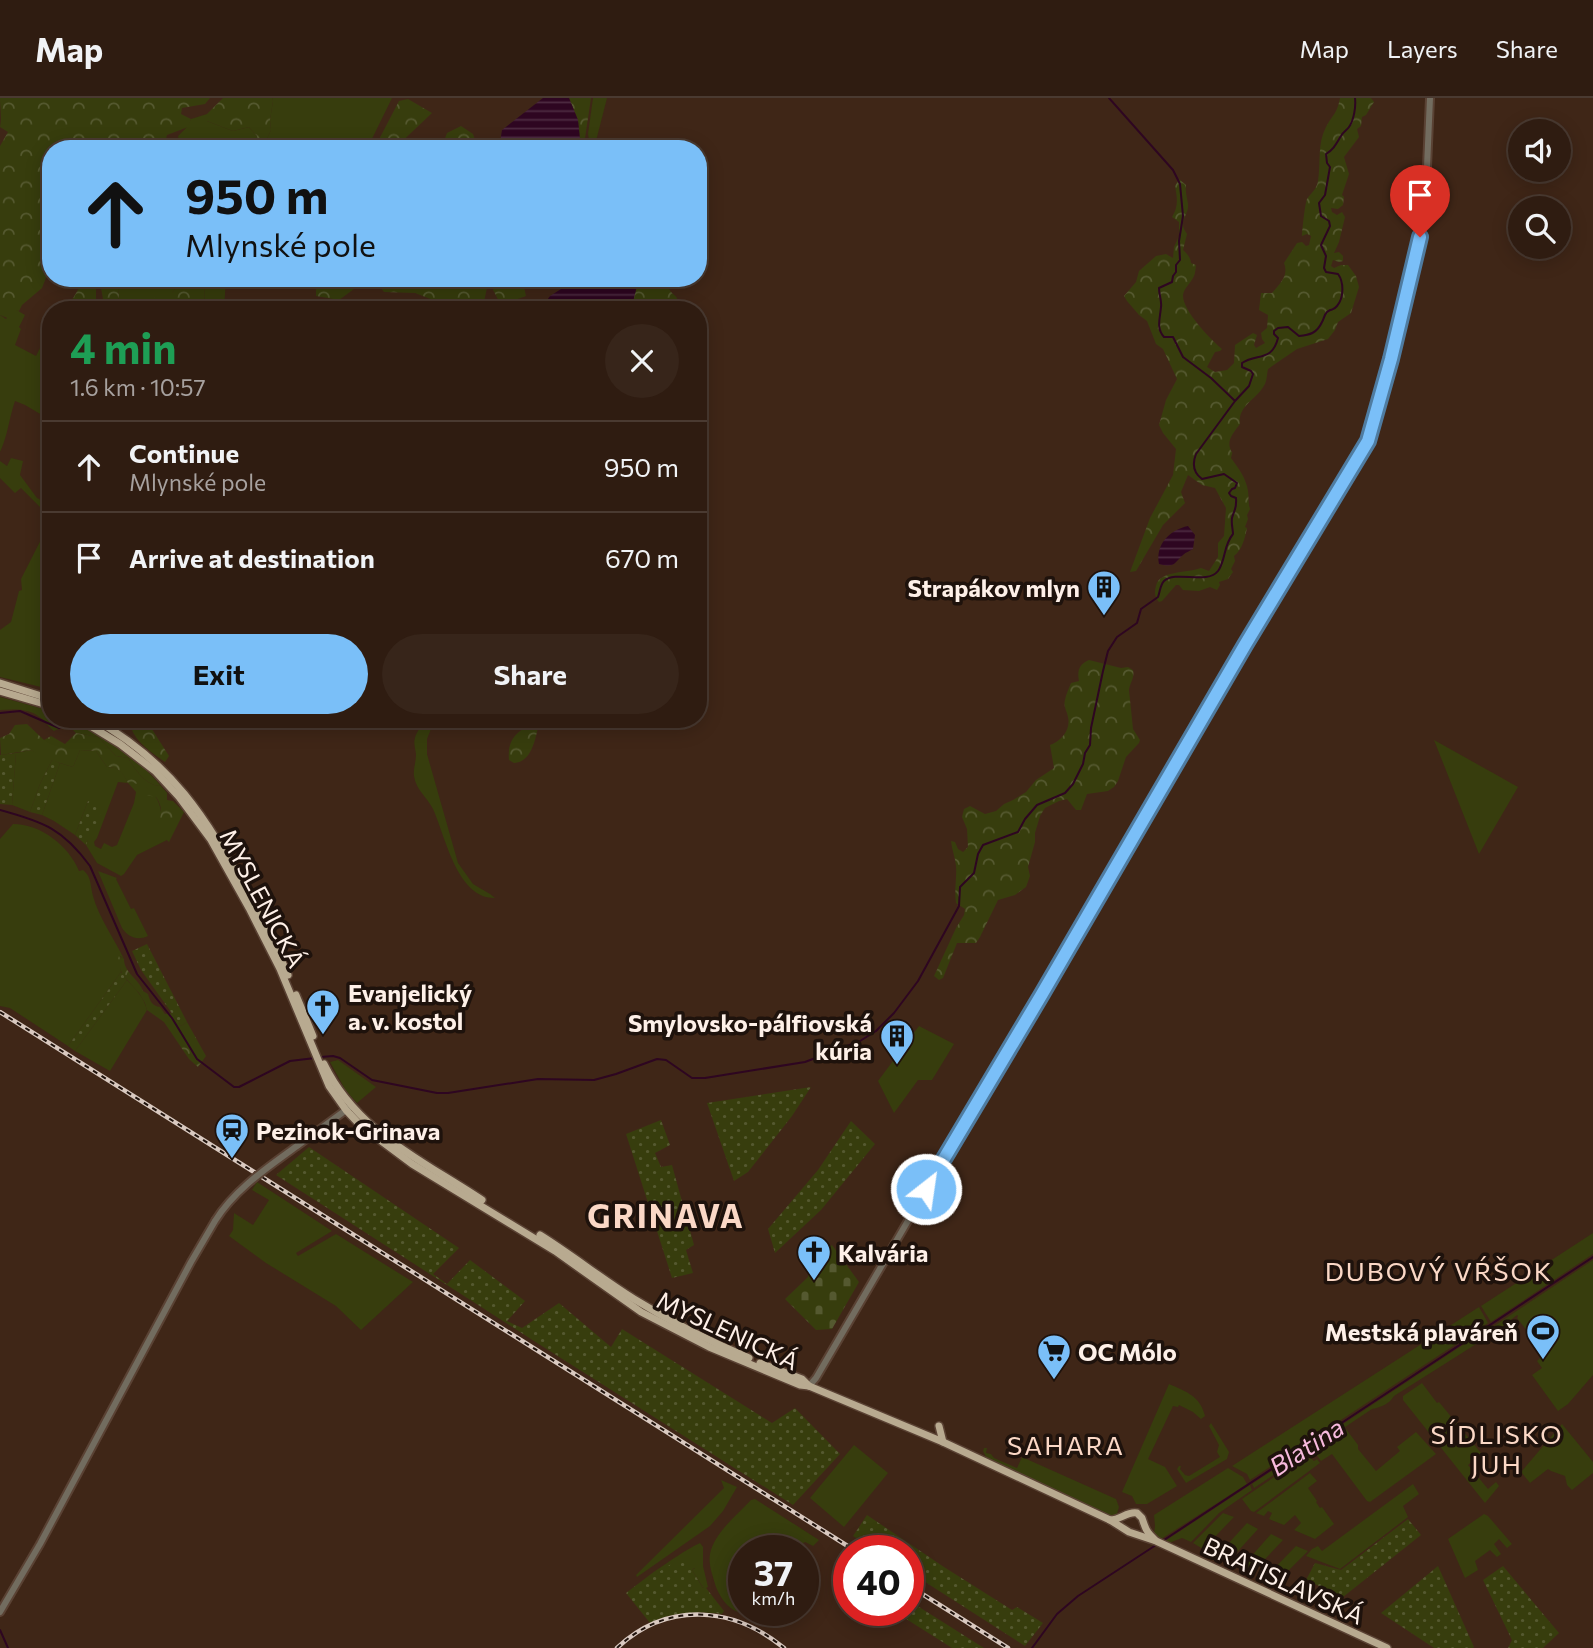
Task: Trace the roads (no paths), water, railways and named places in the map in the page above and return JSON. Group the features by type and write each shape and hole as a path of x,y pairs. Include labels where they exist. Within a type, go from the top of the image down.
{"main road":[{"path":"0,683 42,696"},
{"path":"0,691 42,703"},
{"path":"94,728 147,765 201,820"},
{"path":"108,728 152,760 171,778 201,820"},
{"name":"MYSLENICKÁ","path":"201,820 287,982 319,1057 349,1108 370,1134 412,1164 529,1234 641,1311 709,1348 923,1433 1129,1531"},
{"name":"MYSLENICKÁ","path":"201,820 226,854 283,963 319,1057"},
{"path":"249,908 257,912"},
{"path":"923,1433 937,1428 943,1442"},
{"path":"1110,1520 1137,1513 1143,1519 1148,1534 1156,1541"},
{"path":"1125,1516 1123,1521 1129,1531 1138,1531 1143,1525"},
{"name":"BRATISLAVSKÁ","path":"1129,1531 1387,1648"}],"street":[{"path":"809,1386 1368,441 1391,359 1425,213 1430,98"},
{"path":"0,1612 40,1544 199,1248 225,1207 264,1170 349,1108"}],"waterway":[{"path":"1109,98 1173,170 1180,184 1183,216 1179,241 1180,260 1172,282 1159,288 1160,330 1164,337 1173,337 1183,357 1234,400"},
{"path":"321,1057 340,1058 372,1080 448,1093 538,1079 594,1080 657,1059 666,1060 692,1078 705,1078 805,1062 860,1041 876,1031 894,1013 918,981 959,906 960,887 974,873 983,845 1018,832 1037,805 1065,793 1073,784 1090,745 1103,671 1108,651 1117,637 1137,623 1141,609 1158,597 1164,581 1176,577 1207,577 1221,567 1233,534 1232,520 1236,507 1236,498 1229,493 1237,483 1224,474 1202,479 1199,477 1194,465 1196,454 1249,386 1253,374 1242,367 1242,363 1272,351 1278,338 1274,331 1278,328 1288,327 1299,336 1313,333 1327,312 1334,309 1341,299 1340,277 1338,274 1326,272 1324,268 1326,256 1321,245 1330,226 1329,221 1321,216 1319,203 1325,195 1330,167 1326,154 1351,124 1355,98"},
{"path":"0,713 20,711 42,721"},
{"path":"0,810 41,823 61,835 80,853 90,866 137,974 172,1018 197,1059 234,1087 239,1087 290,1061 315,1058"},
{"name":"Blatina","path":"1161,1542 1593,1257"},
{"name":"Blatina","path":"1032,1648 1057,1614 1078,1596 1156,1545"},
{"path":"0,1630 8,1648"}],"railway":[{"path":"0,1012 833,1537"},
{"path":"924,1595 1008,1648"},
{"path":"617,1648 636,1633 657,1622 678,1616 700,1615 722,1617 743,1624 784,1648"}],"place":[{"name":"Strapákov mlyn","path":"1104,617"},
{"name":"Evanjelický a. v. kostol","path":"323,1036"},
{"name":"Smylovsko-pálfiovská kúria","path":"897,1066"},
{"name":"Pezinok-Grinava","path":"232,1160"},
{"name":"Kalvária","path":"814,1282"},
{"name":"Mestská plaváreň","path":"1543,1361"},
{"name":"OC Mólo","path":"1054,1381"}],"district":[{"name":"GRINAVA","path":"666,1215"},
{"name":"DUBOVÝ VŔŠOK","path":"1439,1270"},
{"name":"SAHARA","path":"1066,1444"},
{"name":"SÍDLISKO JUH","path":"1497,1448"}]}
